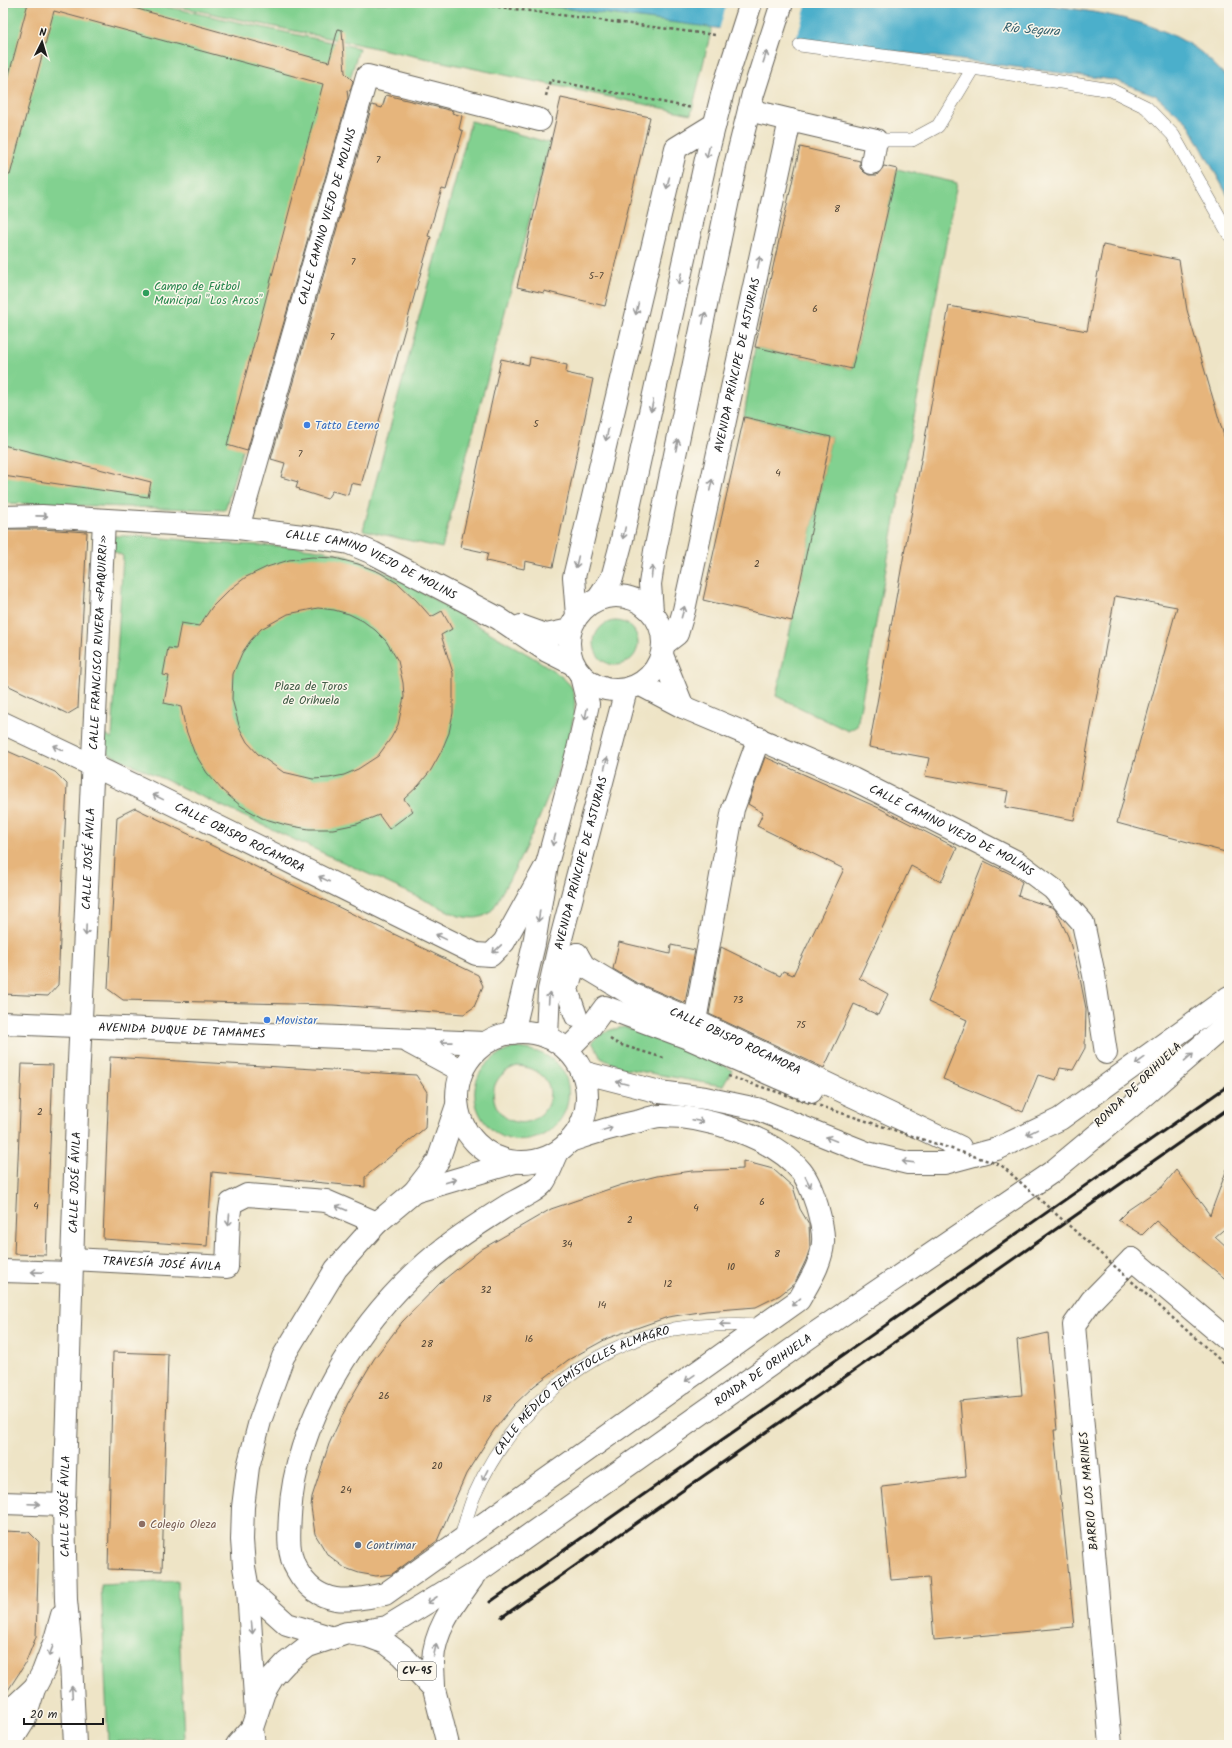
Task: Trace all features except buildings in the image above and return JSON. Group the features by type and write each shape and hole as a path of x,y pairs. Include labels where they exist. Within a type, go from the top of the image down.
{"street":[{"path":"513,1033 534,944 547,864 578,749 588,704 577,670 569,653 573,623 574,577 676,148 707,117 724,87 751,3"},
{"path":"683,707 663,649 663,632 652,611 650,584 655,551 735,166 751,102 782,3"},
{"name":"CALLE CAMINO VIEJO DE MOLINS","path":"238,528 367,76 540,120"},
{"path":"751,102 790,120 876,140 872,163"},
{"path":"598,599 612,578 621,544 707,117"},
{"name":"AVENIDA PRÍNCIPE DE ASTURIAS","path":"663,649 677,634 684,610 790,120"},
{"name":"CALLE CAMINO VIEJO DE MOLINS","path":"3,517 42,516 238,528 349,543 373,553 498,618 577,670"},
{"name":"CALLE FRANCISCO RIVERA «PAQUIRRI»","path":"93,765 104,520"},
{"path":"573,623 586,606 598,599 612,596 627,597 640,602 652,611"},
{"name":"CALLE CAMINO VIEJO DE MOLINS","path":"498,618 546,635 573,623"},
{"path":"577,670 591,684 602,689 633,687 652,675 663,649"},
{"name":"AVENIDA PRÍNCIPE DE ASTURIAS","path":"547,1037 549,990 558,950 633,687"},
{"name":"CALLE CAMINO VIEJO DE MOLINS","path":"633,687 760,738 853,779 1017,862 1053,889 1083,923 1094,975 1106,1053"},
{"name":"CALLE OBISPO ROCAMORA","path":"3,723 93,765 476,954 491,955 504,942 547,864"},
{"path":"695,1021 733,809 760,738"},
{"name":"CALLE JOSÉ ÁVILA","path":"75,1745 70,1642 66,1600 64,1505 72,1266 93,765"},
{"name":"CALLE OBISPO ROCAMORA","path":"576,1016 568,990 576,954 584,966 595,974 629,993 695,1021 960,1148"},
{"path":"582,1072 660,1092 705,1098 757,1110 867,1153 908,1163 945,1163 997,1149 1060,1119 1229,997"},
{"name":"RONDA DE ORIHUELA","path":"1052,1172 1116,1105 1184,1041 1229,1004"},
{"name":"CALLE OBISPO ROCAMORA","path":"567,1050 591,1026 605,1007 688,1038 835,1102"},
{"name":"RONDA DE ORIHUELA","path":"338,1635 387,1627 477,1572 814,1334 1052,1172 1229,1022"},
{"name":"AVENIDA DUQUE DE TAMAMES","path":"3,1023 485,1043"},
{"path":"254,1729 248,1589 244,1567 242,1540 243,1506 248,1467 260,1421 283,1357 311,1308 336,1269 377,1223 414,1192 438,1161 456,1105 457,1088 462,1071 471,1056 485,1043 498,1036 513,1033 530,1033 547,1037 567,1050 576,1060 582,1072 587,1090 586,1109 581,1126 564,1147 542,1184 445,1247 402,1285 350,1352 330,1383 317,1410 294,1474 291,1497 289,1538 294,1565 305,1582 315,1591 327,1597 340,1600 353,1600 386,1594 799,1300 816,1270 824,1242 819,1214 809,1185 802,1171 783,1152 756,1138 724,1127 695,1120 659,1116 610,1128 564,1147 538,1161 515,1162 414,1192"},
{"name":"AVENIDA DUQUE DE TAMAMES","path":"408,1041 462,1071"},
{"path":"456,1105 463,1126 475,1144 487,1153 501,1159 515,1162"},
{"name":"TRAVESÍA JOSÉ ÁVILA","path":"72,1266 227,1267 229,1217 232,1203 246,1195 326,1201 377,1223"},
{"name":"BARRIO LOS MARINES","path":"1111,1745 1074,1325 1091,1301 1132,1259 1229,1341"},
{"path":"3,1271 72,1266"},
{"path":"3,1503 64,1505"},
{"name":"RONDA DE ORIHUELA","path":"434,1689 433,1659 441,1630 449,1612 477,1572"},
{"path":"248,1589 288,1624 338,1635"},
{"name":"CALLE JOSÉ ÁVILA","path":"9,1745 24,1720 34,1689 43,1672 54,1643 66,1600"},
{"path":"237,1745 254,1729 264,1692 273,1676 286,1663 308,1646 338,1635"},
{"name":"CV-95","path":"338,1635 367,1636 386,1643 402,1655 434,1689 448,1745"},
{"name":"CALLE JOSÉ ÁVILA","path":"3,1717 34,1689"}],"lane":[{"path":"800,45 973,68 1111,90 1146,107 1173,135 1229,234"},
{"path":"876,140 912,140 938,126 973,68"},
{"name":"CALLE MÉDICO TEMÍSTOCLES ALMAGRO","path":"460,1540 474,1497 494,1457 520,1420 553,1389 590,1362 630,1342 674,1330 718,1324 764,1326"}],"path":[{"path":"468,3 715,35"},
{"path":"540,120 550,80 707,117"},
{"path":"618,1044 664,1058"},
{"path":"728,1076 1001,1165 1229,1368"}],"green space":[{"name":"Campo de Fútbol Municipal \"Los Arcos\"","path":"13,3 149,3 359,48 225,510 3,503 3,10"},
{"path":"161,3 525,3 712,27 691,114"},
{"path":"471,121 550,143 442,548 363,530"},
{"path":"897,169 957,183 857,726 848,731 776,696 831,437 744,417 755,347 852,369"},
{"name":"Plaza de Toros de Orihuela","path":"113,536 151,537 214,543 305,548 340,554 356,559 393,576 429,596 538,661 567,682 572,688 575,705 571,730 562,759 537,823 523,853 491,911 478,918 459,916 101,750 99,733 112,738 123,556 110,549"},
{"path":"620,621 625,622 632,627 637,634 637,652 632,659 625,664 612,665 607,664 600,659 595,652 594,639 595,634 600,627 607,622"},
{"path":"625,1027 693,1051 732,1070 723,1086 622,1068 601,1058 592,1042 607,1032"},
{"path":"514,1048 526,1049 538,1052 548,1057 563,1071 567,1081 568,1092 566,1110 561,1119 551,1130 543,1135 522,1141 504,1137 489,1127 479,1112 475,1094 478,1076 491,1060","holes":["517,1066 525,1067 539,1073 548,1084 550,1090 547,1106 543,1112 534,1119 522,1123 511,1121 502,1114 496,1105 493,1095 496,1084 503,1074"]},
{"path":"177,1581 184,1739 108,1742 101,1585"}],"water":[{"name":"Río Segura","path":"525,3 1037,3 1119,17 1159,29 1195,48 1229,79 1229,198 1188,123 1155,95 1114,80"}],"pier":[{"path":"727,3 807,3 796,40 719,30"}],"railway":[{"path":"490,1602 1229,1085"},
{"path":"502,1617 1229,1108"}],"place":[{"name":"Campo de Fútbol Municipal \"Los Arcos\"","path":"146,293"},
{"name":"Tatto Eterno","path":"307,425"},
{"name":"Movistar","path":"267,1020"},
{"name":"Colegio Oleza","path":"142,1524"},
{"name":"Contrimar","path":"358,1545"}]}
